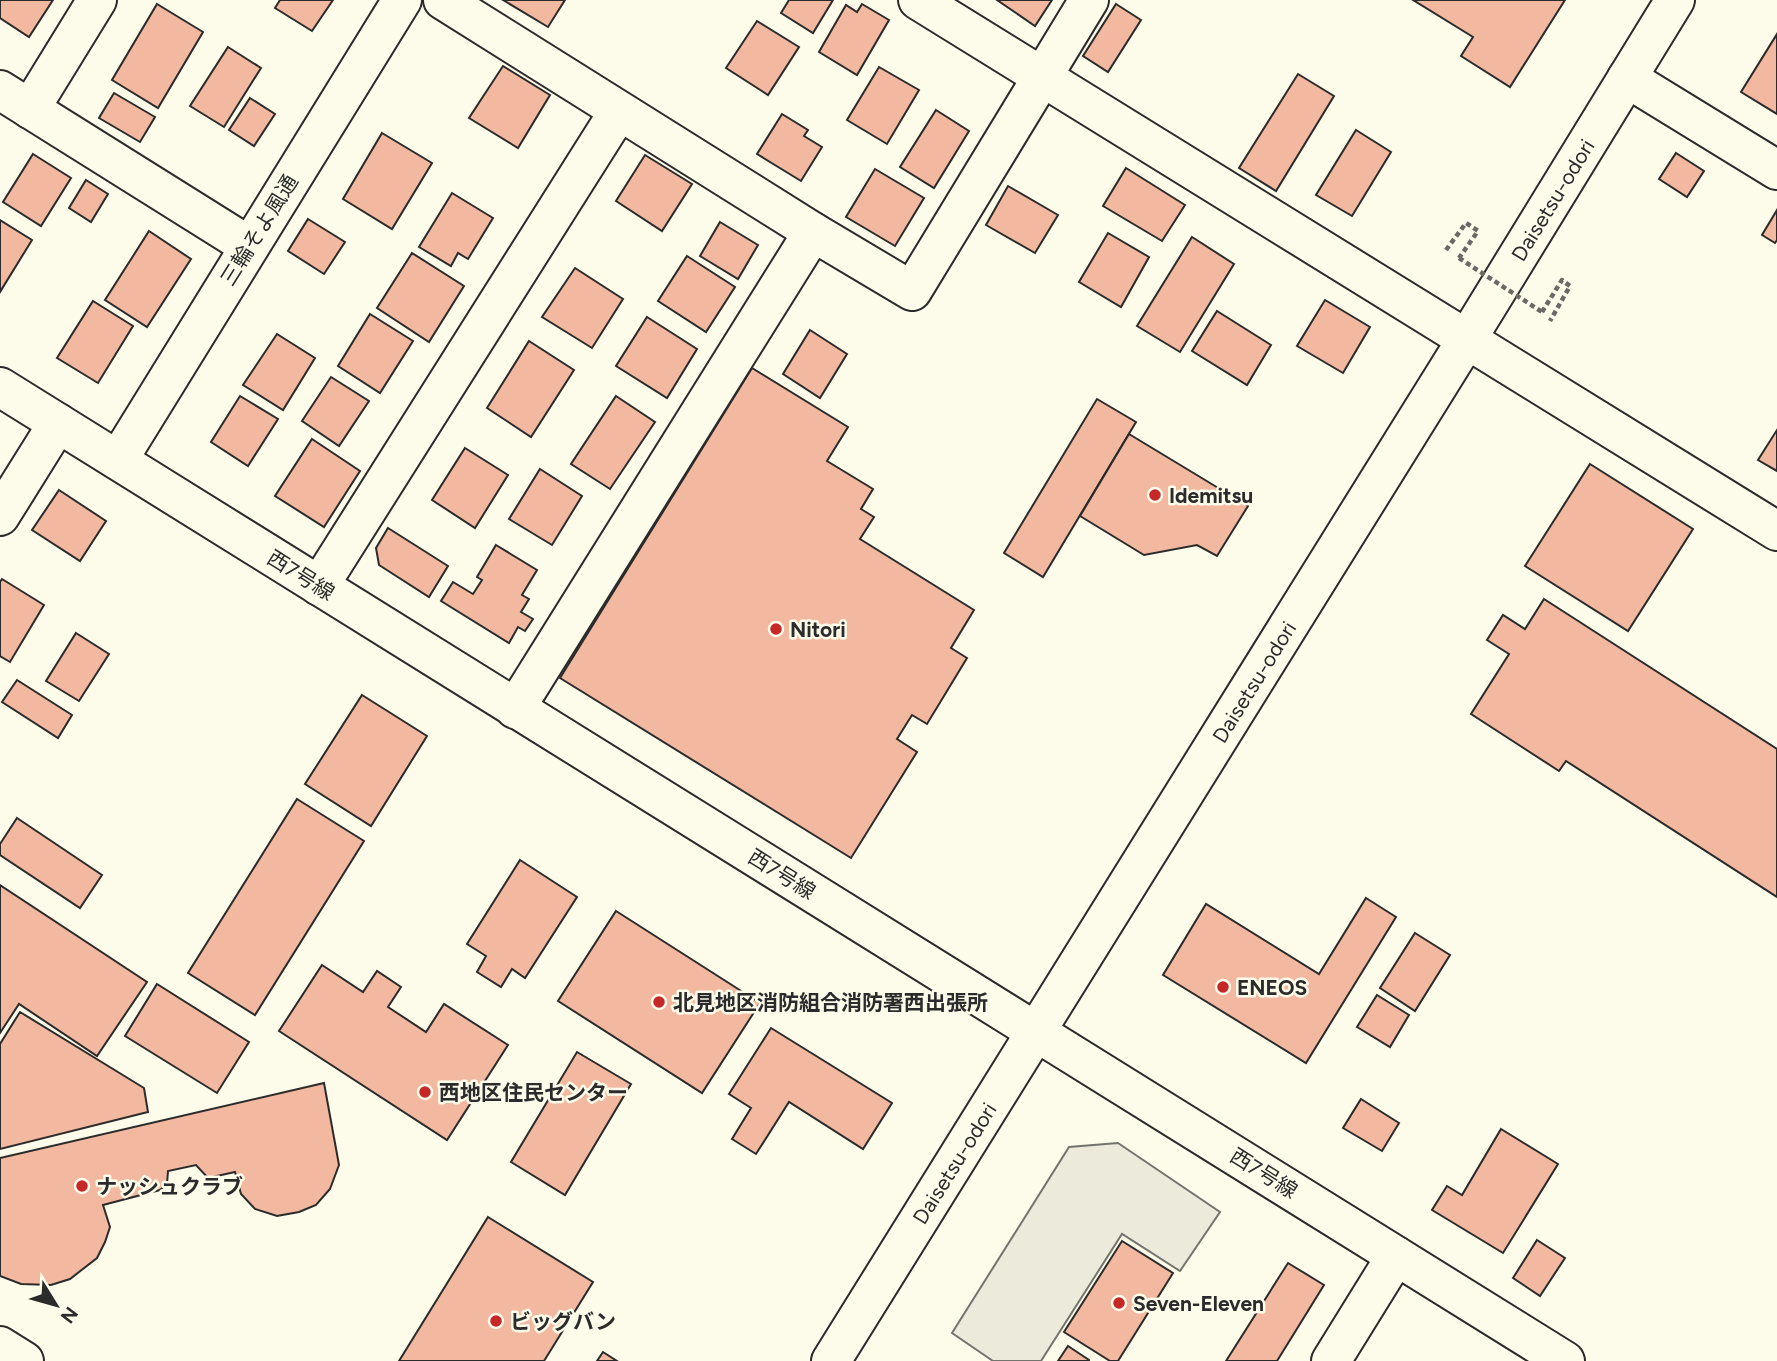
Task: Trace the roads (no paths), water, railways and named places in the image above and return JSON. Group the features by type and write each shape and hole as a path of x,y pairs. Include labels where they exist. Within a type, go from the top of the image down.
{"main road":[{"path":"97,0 15,100 249,246"},
{"name":"三輪そよ風通","path":"118,460 402,0"},
{"path":"443,0 912,291 1089,0"},
{"path":"918,0 1777,531"},
{"name":"Daisetsu-odori","path":"831,1361 1675,0"},
{"path":"1627,78 1777,170"},
{"path":"319,586 619,111"},
{"path":"515,709 813,232"},
{"name":"西7号線","path":"0,387 1564,1361"},
{"path":"0,516 58,423"},
{"path":"1331,1361 1396,1256"},
{"path":"0,1346 24,1361"}],"place":[{"name":"Idemitsu","path":"1155,495"},
{"name":"Nitori","path":"776,629"},
{"name":"ENEOS","path":"1223,987"},
{"name":"北見地区消防組合消防署西出張所","path":"659,1002"},
{"name":"西地区住民センター","path":"425,1092"},
{"name":"ナッシュクラブ","path":"82,1186"},
{"name":"Seven-Eleven","path":"1119,1303"},
{"name":"ビッグバン","path":"496,1321"}]}
